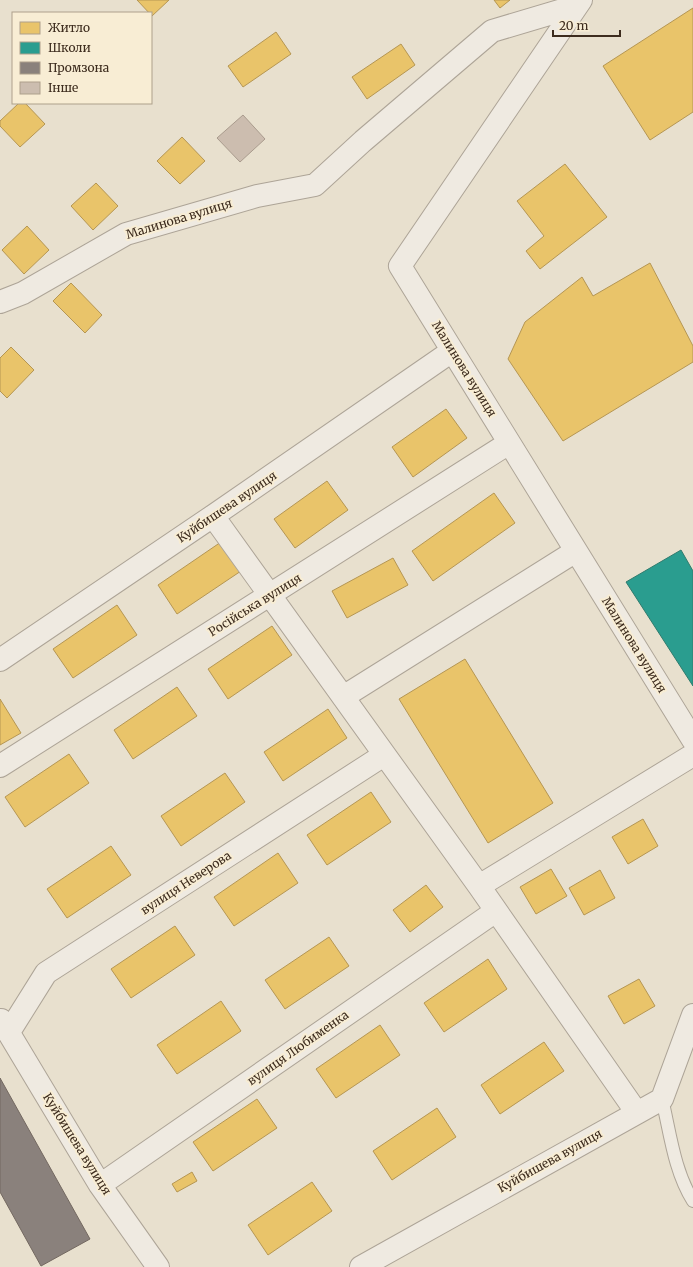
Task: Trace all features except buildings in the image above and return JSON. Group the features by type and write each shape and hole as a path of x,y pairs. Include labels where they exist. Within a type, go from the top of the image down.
{"street":[{"name":"Малинова вулиця","path":"0,302 23,293 126,234 257,196 315,185 363,141 492,31 579,3"},
{"name":"Малинова вулиця","path":"579,3 400,266 693,740"},
{"name":"Куйбишева вулиця","path":"0,660 213,516 452,351"},
{"name":"Російська вулиця","path":"0,766 509,443"},
{"path":"213,516 479,886 637,1113"},
{"path":"342,697 576,551"},
{"name":"вулиця Неверова","path":"4,1025 46,973 384,754"},
{"path":"479,886 693,755"},
{"name":"вулиця Любименка","path":"100,1185 496,911"},
{"path":"662,1099 693,1015"},
{"name":"Куйбишева вулиця","path":"4,1025 100,1185 158,1267"},
{"name":"Куйбишева вулиця","path":"361,1267 662,1099"}],"lane":[{"path":"662,1099 676,1162 687,1191 693,1201"}]}
